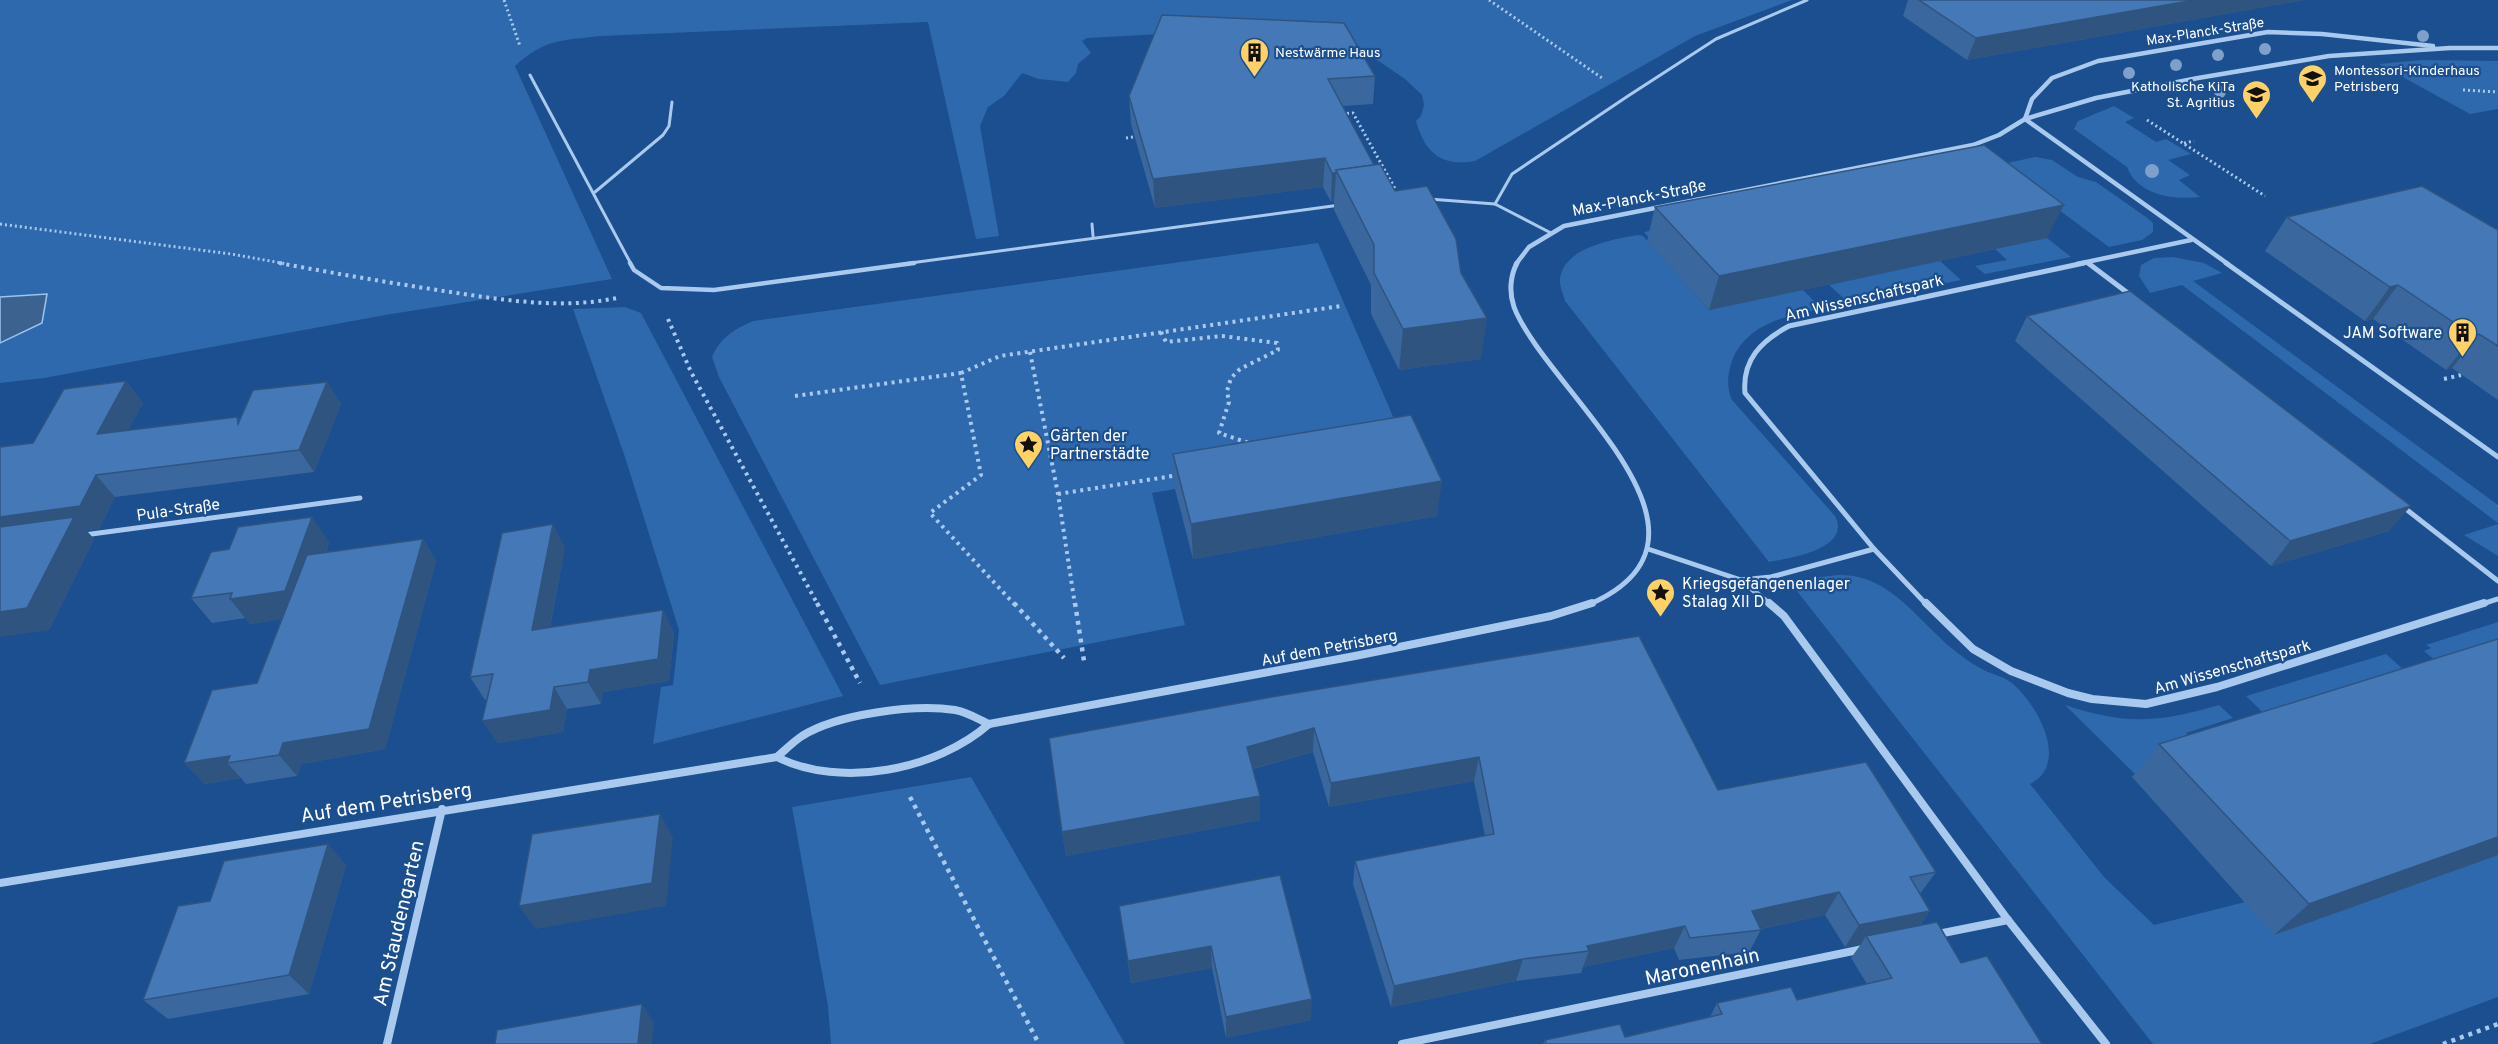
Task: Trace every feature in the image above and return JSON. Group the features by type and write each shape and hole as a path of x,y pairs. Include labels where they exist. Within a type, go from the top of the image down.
{"street":[{"name":"Max-Planck-Straße","path":"2025,119 2032,99 2044,84 2076,67 2268,32 2322,34 2450,48"},
{"name":"Max-Planck-Straße","path":"1648,549 1649,534 1644,501 1624,460 1531,336 1515,309 1511,296 1515,267 1529,247 1551,232 1586,220 1973,145 1998,135 2025,119 2096,98 2329,56 2450,48 2498,48"},
{"path":"2025,119 2498,457"},
{"name":"Am Wissenschaftspark","path":"2192,240 1789,326 1760,345 1750,357 1743,375 1748,399 1874,549 1954,634 1973,649 2030,680 2068,693 2118,703 2146,704 2217,687 2498,599"},
{"path":"2088,263 2135,299"},
{"name":"Pula-Straße","path":"81,536 360,498"},
{"path":"2396,502 2498,580"},
{"path":"1648,549 1742,580 1784,616 2008,920 2106,1044"},
{"name":"Auf dem Petrisberg","path":"0,883 777,757 801,768 827,772 878,770 944,754 971,740 989,724 1268,674 1565,613 1612,593 1629,579 1648,549"},
{"path":"1742,580 1771,577 1874,549"},
{"path":"777,757 802,736 819,728 876,715 930,708 958,711 989,724"},
{"name":"Am Staudengarten","path":"387,1044 442,810"},
{"path":"1927,936 2008,920"},
{"name":"Maronenhain","path":"1402,1044 1868,948"}],"lane":[{"path":"1495,204 1512,174 1628,96 1716,39 1807,0"},
{"path":"530,75 595,192 634,270 661,288 714,290 1093,236 1341,204"},
{"path":"595,192 663,135 669,126 672,102"},
{"path":"1400,197 1495,204 1551,232"},
{"path":"1092,224 1093,236"}],"path":[{"path":"504,0 530,75"},
{"path":"1489,0 1628,96"},
{"path":"2463,90 2498,92"},
{"path":"1341,114 1353,112 1400,197"},
{"path":"2141,117 2265,196"},
{"path":"1126,138 1148,135"},
{"path":"2183,143 2194,141"},
{"path":"0,224 231,254 388,283 526,303 598,302 661,288 670,328 691,372 864,692"},
{"path":"795,396 961,373 1000,356 1341,306"},
{"path":"1161,332 1166,342 1223,334 1251,336 1277,343 1278,350 1240,369 1231,378 1227,391 1229,402 1219,428 1220,433 1233,439 1259,446"},
{"path":"1030,352 1058,494 1084,661"},
{"path":"961,373 981,475 930,513 1064,658"},
{"path":"1058,494 1182,474"},
{"path":"908,795 1039,1044"},
{"path":"2443,1044 2498,1024"}],"shaded area":[{"path":"0,0 1792,0 1695,36 1475,161 1463,162 1444,159 1430,149 1424,142 1416,121 1421,116 1424,105 1422,95 1405,79 1355,45 1160,34 1087,38 1082,41 1091,53 1078,64 1076,73 1068,82 1039,79 1022,73 1004,96 988,107 980,126 999,236 976,239 928,22 601,36 564,40 536,50 515,66 612,279 385,315 44,378 0,383 0,343 42,323 47,294 0,297"},
{"path":"2422,60 2498,61 2498,109 2470,114 2379,64"},
{"path":"2114,106 2134,118 2125,122 2156,142 2166,139 2191,154 2168,160 2190,175 2179,180 2200,197 2180,198 2148,190 2132,177 2127,167 2074,129 2078,121"},
{"path":"2035,157 2052,160 2078,177 2096,182 2153,223 2153,232 2142,240 2109,247 2048,202 1651,240 1644,232 1946,176"},
{"path":"1638,235 1643,236 1709,310 1803,290 1822,309 1781,319 1756,331 1737,351 1731,364 1728,382 1732,400 1835,516 1838,527 1835,537 1827,544 1804,554 1769,562 1565,301 1560,278 1564,267 1571,259 1592,246"},
{"path":"2047,238 2071,257 1985,274 1975,266 2007,260 1995,249"},
{"name":"Gärten der Partnerstädte","path":"1318,243 1407,449 1152,493 1185,625 880,685 719,377 712,357 724,339 753,321"},
{"path":"2173,257 2204,263 2222,273 2193,281 2498,505 2498,523 2182,285 2150,293 2139,276 2141,265 2154,258"},
{"path":"1940,261 1961,280 1849,303 1829,285"},
{"path":"47,294 42,323 0,343 0,297"},
{"path":"625,307 641,313 843,696 653,744 661,687 673,685 679,630 625,457 573,309"},
{"path":"2498,524 2498,556 2464,535"},
{"path":"1839,575 1873,582 1888,591 1962,656 1984,670 2007,680 2027,699 2042,725 2049,752 2047,765 2041,776 2030,784 2104,877 2154,925 2245,902 2275,934 2498,855 2498,997 2370,1044 2153,1044 1793,586 1812,578"},
{"path":"2498,622 2498,662 2454,676 2424,651 2431,648 2426,645"},
{"path":"2386,654 2422,686 2282,731 2246,696"},
{"path":"2065,705 2106,716 2142,719 2178,715 2219,705 2233,718 2186,733 2206,754 2137,776"},
{"path":"971,777 1125,1044 831,1044 828,1006 792,807"}],"building":[{"path":"1919,0 2195,0 1976,38"},
{"path":"1162,15 1344,23 1375,76 1328,79 1374,165 1336,170 1336,173 1332,173 1325,158 1153,179 1129,96"},
{"path":"1984,145 2064,205 1719,276 1655,207"},
{"path":"1380,164 1395,191 1427,186 1456,239 1461,273 1487,318 1403,329 1374,273 1374,245 1336,170"},
{"path":"2422,186 2498,230 2498,346 2479,334 2474,336 2398,285 2390,287 2287,217"},
{"path":"2130,291 2411,506 2290,541 2027,316"},
{"path":"126,381 97,434 237,417 238,424 253,390 327,382 299,450 96,475 80,506 0,517 0,447 33,443 64,389"},
{"path":"1411,415 1442,481 1191,524 1173,454"},
{"path":"74,517 27,608 0,612 0,527"},
{"path":"312,517 285,591 230,599 232,593 191,598 211,552 229,549 238,527"},
{"path":"553,524 532,630 663,610 658,659 590,670 588,682 554,687 550,710 482,721 493,674 470,677 502,533"},
{"path":"423,539 369,729 283,743 279,755 227,763 230,756 184,763 212,690 257,683 307,555"},
{"path":"1639,636 1718,790 1866,762 1936,872 1910,877 1930,911 1859,925 1839,892 1752,911 1761,930 1690,938 1685,926 1587,946 1589,951 1523,959 1394,986 1355,861 1494,834 1479,757 1331,783 1314,728 1247,747 1260,796 1062,832 1049,738 1266,698"},
{"path":"2498,639 2498,837 2309,904 2159,744"},
{"path":"660,814 652,883 519,906 532,834"},
{"path":"328,844 289,975 143,1000 178,906 210,901 224,861"},
{"path":"1280,875 1312,999 1226,1017 1211,946 1128,961 1119,906"},
{"path":"1937,922 1961,963 1987,956 2042,1044 1546,1044 1545,1040 1620,1024 1625,1037 1722,1014 1717,1003 1791,987 1797,1000 1892,978 1866,936"},
{"path":"642,1004 638,1044 495,1044 497,1030"}],"place":[{"name":"Nestwärme Haus","path":"1254,78"},
{"name":"Montessori-Kinderhaus Petrisberg","path":"2313,104"},
{"name":"Katholische KiTa St. Agritius","path":"2256,120"},
{"name":"JAM Software","path":"2463,358"},
{"name":"Gärten der Partnerstädte","path":"1029,470"},
{"name":"Kriegsgefangenenlager Stalag XII D","path":"1661,618"}]}
